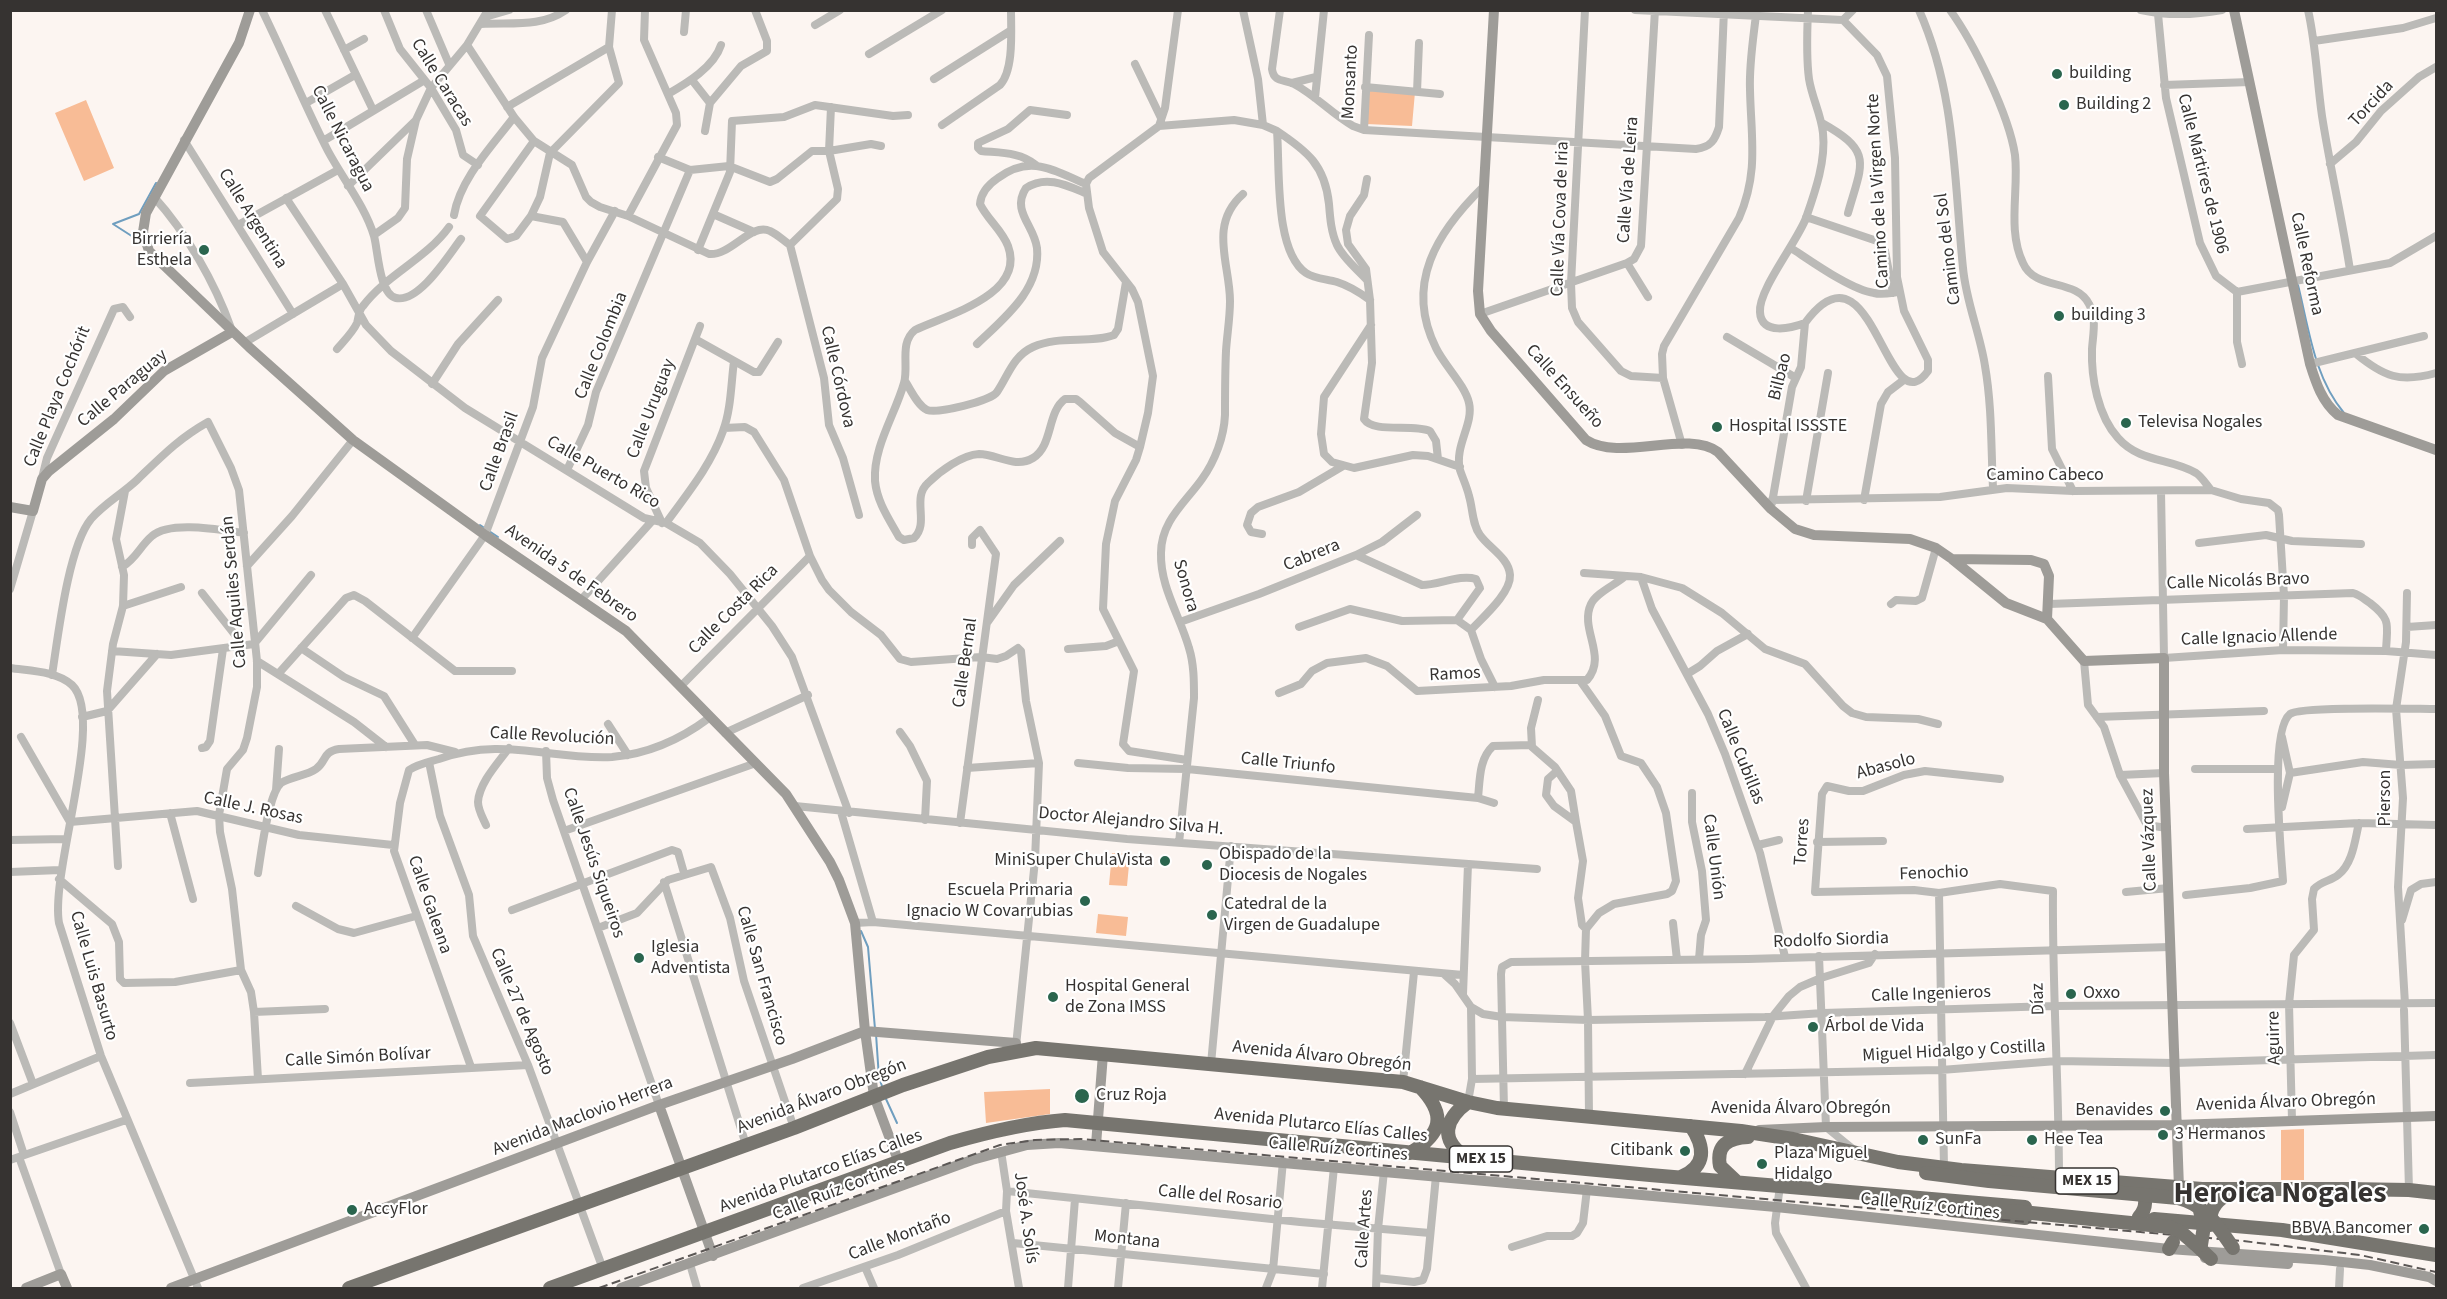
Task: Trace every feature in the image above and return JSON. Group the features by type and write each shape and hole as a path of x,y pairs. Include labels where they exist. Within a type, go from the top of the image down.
{"highway":[{"name":"Avenida Álvaro Obregón","path":"349,1288 794,1128 874,1096 1016,1047 1403,1082 1467,1102 1504,1109 1741,1131"},
{"path":"1419,1086 1435,1105 1452,1147 1466,1157"},
{"path":"1410,1153 1443,1127 1467,1102"},
{"name":"Avenida Plutarco Elías Calles","path":"550,1288 950,1143 1030,1123 1065,1120 1739,1183 2139,1217 2185,1243 2210,1225 2282,1230 2434,1253"},
{"path":"1681,1177 1692,1172 1701,1158 1701,1145 1691,1126"},
{"name":"MEX 15","path":"1741,1131 1819,1144 1898,1162 2059,1178 2202,1189 2293,1188 2409,1190 2436,1193"},
{"path":"1739,1183 1726,1174 1720,1166 1719,1150 1722,1144 1729,1140 1759,1138 1800,1144 1819,1144"},
{"path":"1898,1162 1926,1173 1989,1181 2164,1195 2190,1201 2198,1205 2215,1221 2234,1250"},
{"path":"2138,1185 2143,1192 2145,1202 2144,1210 2139,1217"},
{"path":"2185,1243 2192,1212 2199,1202 2202,1189"},
{"path":"2210,1225 2214,1203 2234,1190"},
{"path":"1942,1200 2185,1243 2211,1258"},
{"path":"1942,1200 1951,1210 1982,1214 2216,1233 2244,1231 2434,1253"},
{"path":"2185,1243 2204,1234 2204,1220 2198,1205"}],"street":[{"path":"232,332 223,305 179,227 154,197 239,43 250,10"},
{"name":"Calle Nicaragua","path":"262,10 323,141 374,235 383,285"},
{"path":"325,10 373,110"},
{"name":"Calle Caracas","path":"384,10 400,49 430,88 456,130 463,155 477,165"},
{"path":"426,10 449,64"},
{"path":"374,235 398,218 405,208 407,159 416,120 430,88 467,45 485,17 509,10"},
{"path":"485,17 535,23 547,20 566,10"},
{"path":"534,141 480,216 507,239 516,236 531,216 540,197 550,153 619,83 609,47 612,10"},
{"path":"628,216 677,125 676,113 644,40 645,10"},
{"path":"684,32 686,10"},
{"path":"705,131 710,103 741,66 767,51 767,41 755,10"},
{"path":"815,25 840,10"},
{"path":"869,54 942,10"},
{"path":"942,125 1000,85 1005,79 1009,66 1011,14 1004,10"},
{"path":"1179,10 1165,108 1160,122 1089,178 1085,193 1103,252 1138,302 1153,376 1140,447 1136,460 1115,501 1106,544 1103,609 1109,625 1134,670 1122,738 1125,749 1129,751 1187,765"},
{"path":"1243,10 1258,79 1263,125"},
{"path":"1280,10 1272,69 1274,77 1277,80 1292,82 1316,77"},
{"path":"1315,98 1324,10"},
{"path":"1480,314 1478,291 1494,10"},
{"name":"Calle Vía Cova de Iria","path":"1585,10 1571,283 1572,308 1578,322 1621,371 1632,376 1663,378"},
{"path":"1635,10 1756,15 1808,14 1843,20 1853,10"},
{"name":"Camino del Sol","path":"1919,10 1932,43 1947,95 1965,282 1982,350 1987,381 1993,488"},
{"path":"1950,10 1964,32 1993,90 2012,141 2016,170 2016,227 2023,263 2033,276 2078,292 2090,305 2094,324 2092,349 2095,383 2108,425 2118,438 2138,453 2192,471 2200,476 2211,490"},
{"path":"2141,10 2158,14 2197,14 2222,10"},
{"name":"Calle Reforma","path":"2234,10 2310,364 2322,396 2338,415 2436,450"},
{"path":"2308,10 2314,41 2318,90 2350,270"},
{"name":"Calle Vía de Leira","path":"1480,314 1634,259 1641,246 1655,11"},
{"path":"1292,82 1338,118 1364,130 1647,147 1706,147 1716,137 1719,127 1724,12"},
{"path":"1805,323 1785,329 1776,329 1763,321 1760,312 1762,298 1806,218 1824,148 1822,123 1809,78 1808,14"},
{"name":"Calle Mártires de 1906","path":"2158,14 2164,85 2200,243 2216,276 2237,292"},
{"path":"1682,445 1663,378 1662,354 1664,346 1738,218 1752,181 1750,87 1756,15"},
{"path":"2314,41 2403,28 2436,18"},
{"name":"Camino de la Virgen Norte","path":"1805,323 1815,309 1828,299 1845,299 1854,303 1866,314 1889,361 1905,379 1913,381 1920,379 1928,371 1928,360 1896,292 1895,158 1887,75 1877,55 1843,20"},
{"path":"934,79 1010,31"},
{"name":"Monsanto","path":"1364,130 1369,35"},
{"path":"344,50 364,39"},
{"path":"1417,92 1419,43"},
{"path":"467,45 507,107 534,141 572,165 586,197 591,202 628,216 709,254 718,254 762,229 772,231 790,245 837,199 838,189 829,151 831,107"},
{"path":"668,94 692,80 719,52 721,45"},
{"path":"507,107 609,47"},
{"path":"1135,64 1160,122"},
{"name":"Torcida","path":"2330,164 2356,142 2381,111 2419,77 2436,67"},
{"path":"306,103 355,75"},
{"path":"692,80 710,103"},
{"path":"323,141 423,81"},
{"path":"2164,85 2250,82"},
{"path":"1365,87 1440,94"},
{"path":"698,250 728,179 732,122 783,117 809,105 893,116 908,115"},
{"path":"1067,115 1030,110 1008,129 978,143 978,148 981,151 1019,155 1036,165 1086,184"},
{"path":"454,215 458,198 477,165 514,117"},
{"path":"348,186 416,120"},
{"path":"1160,122 1234,120 1263,125 1277,131 1301,147 1319,169 1328,194 1336,243 1344,257 1368,281"},
{"path":"1822,123 1845,137 1860,154 1861,167 1848,213"},
{"path":"1277,131 1282,225 1293,259 1308,274 1348,286 1370,300"},
{"name":"Calle Argentina","path":"184,140 293,314"},
{"path":"658,157 690,170 729,166 766,181 777,179 812,151 829,151 871,144 881,146"},
{"path":"1036,165 1014,167 993,181 980,197 983,210 1003,237 1010,253 1008,272 1002,283 981,301 925,325 910,334 906,343 905,381 876,464 878,496 898,537 904,540 914,538 920,531 920,496 926,484 947,468 971,456 985,455 1018,462 1032,459 1041,449 1059,406 1065,399 1076,399 1115,433 1140,447"},
{"path":"238,225 338,170"},
{"name":"Calle Colombia","path":"567,470 588,425 596,392 690,170"},
{"path":"1367,179 1364,195 1350,216 1346,230 1348,244 1365,266 1370,300 1371,374 1364,419 1372,426 1418,428 1430,431 1436,441 1438,459"},
{"path":"977,344 1012,311 1032,276 1037,249 1021,213 1020,203 1026,188 1039,182 1055,182 1085,193"},
{"path":"1471,630 1507,588 1510,574 1501,556 1477,529 1470,496 1460,467 1461,440 1470,406 1465,394 1435,347 1424,316 1422,290 1431,256 1467,203 1483,187"},
{"name":"Sonora","path":"1179,843 1194,678 1189,647 1171,602 1162,570 1162,539 1174,512 1210,466 1222,435 1230,302 1223,253 1225,226 1229,208 1243,194"},
{"name":"Avenida 5 de Febrero","path":"154,197 146,213 143,232 146,244 157,261 244,343 353,440 485,535 626,631 709,718 756,763 795,806 815,836 839,880 855,923 865,1031 874,1096 899,1163"},
{"name":"Calle Puerto Rico","path":"286,198 343,284 366,325 391,351 465,408 520,443 652,521 664,523 700,543 758,608 792,657 808,695 845,812 873,922"},
{"name":"Calle Brasil","path":"412,638 485,535 538,388 542,358 587,262 615,212"},
{"path":"713,214 754,232"},
{"path":"531,216 563,222 587,262"},
{"path":"1791,248 1831,274 1866,291 1882,294 1896,292 1885,251 1880,242 1806,218"},
{"path":"337,349 357,324 359,312 383,285 427,249 449,227"},
{"path":"2242,364 2237,342 2237,292 2390,263 2436,236"},
{"path":"383,285 397,299 414,295 420,291 461,240"},
{"name":"Calle Córdova","path":"790,245 824,378 829,425 843,458 859,515"},
{"path":"1627,263 1648,297"},
{"path":"905,381 921,405 930,411 988,399 996,392 1013,363 1029,348 1047,342 1114,335 1118,329 1126,282"},
{"path":"244,343 343,284"},
{"path":"432,384 458,344 498,300"},
{"name":"Calle Playa Cochórit","path":"10,589 47,458 114,309 123,307 130,317"},
{"name":"Calle Ensueño","path":"1480,314 1491,331 1586,440 1608,447 1702,445 1713,449 1804,534 1910,539 1936,548 2006,603 2047,619 2084,661"},
{"name":"Bilbao","path":"1772,504 1792,387 1803,360 1805,323"},
{"path":"1372,324 1328,388 1322,405 1320,434 1324,454 1332,462 1342,466 1362,468 1413,456 1438,459 1460,467"},
{"name":"Calle Uruguay","path":"664,523 646,488 644,471 700,326"},
{"name":"Calle Paraguay","path":"42,479 58,463 114,419 164,371 232,332"},
{"path":"2310,364 2424,336"},
{"path":"1727,338 1796,378"},
{"path":"695,339 754,372 759,372 778,342"},
{"path":"2355,353 2374,367 2397,377 2414,379 2436,374"},
{"path":"664,523 708,464 724,428 734,361"},
{"path":"1806,501 1828,372"},
{"path":"2048,376 2052,449 2073,491"},
{"path":"1864,500 1881,404 1888,392 1905,379"},
{"name":"Calle Aquiles Serdán","path":"125,491 183,436 208,422 231,468 239,490 257,661 256,687 247,738 243,750 227,769 219,815 220,832 232,889 241,970 251,992 254,1012 258,1079"},
{"path":"724,428 751,429 776,464 784,480 810,555 829,590 851,612 881,635 900,659 911,662 981,657 1001,658 1016,649 1021,651 1026,701 1039,763 1036,829 1016,1047"},
{"path":"247,566 292,516 353,440"},
{"path":"1262,534 1251,532 1246,525 1251,513 1258,507 1299,492 1342,466"},
{"name":"Camino Cabeco","path":"1772,504 1940,497 1993,488 2073,491 2211,490 2241,499 2269,503 2278,510 2280,538"},
{"path":"118,866 107,681 123,606 122,567 116,539 125,491"},
{"path":"52,675 70,575 79,541 90,520 125,491"},
{"name":"Calle Vázquez","path":"2161,491 2164,773 2179,1188"},
{"path":"10,507 33,511"},
{"path":"1356,555 1382,542 1417,515"},
{"path":"581,600 652,521"},
{"path":"122,567 131,561 152,535 160,531 182,528 244,533"},
{"name":"Calle Bernal","path":"960,823 996,554 980,530 972,538 972,546"},
{"path":"2199,543 2258,535 2300,542 2361,544"},
{"path":"2280,538 2284,596 2283,650"},
{"path":"987,624 1014,585 1060,541"},
{"path":"1891,604 1896,600 1916,601 1922,598 1936,548"},
{"name":"Calle Costa Rica","path":"680,687 810,555"},
{"name":"Cabrera","path":"1180,622 1259,594 1356,555 1422,585 1469,577 1476,579 1480,588 1457,620"},
{"path":"1952,559 2044,564 2049,576 2047,619"},
{"path":"1584,573 1641,577 1682,588 1715,608 1765,649 1805,664 1843,706 1852,712 1866,717 1918,719 1938,724"},
{"path":"112,651 186,654 255,644 310,575"},
{"path":"1589,1116 1586,929 1605,908 1614,904 1667,894 1672,891 1676,881 1665,813 1657,787 1641,763 1621,756 1605,716 1581,682 1587,680 1595,667 1596,657 1589,624 1590,606 1596,597 1624,577"},
{"name":"Calle Cubillas","path":"1641,577 1652,609 1714,728 1758,845 1785,957"},
{"path":"123,606 181,586"},
{"path":"202,593 243,645"},
{"name":"Calle Nicolás Bravo","path":"2049,604 2349,593 2359,595 2386,618 2386,651"},
{"name":"Pierson","path":"2407,593 2405,653 2396,709 2401,765 2402,825 2398,887 2405,1007 2409,1190"},
{"path":"279,673 346,598 354,595 365,601 455,671 512,671"},
{"path":"1299,627 1350,609 1402,621 1457,620 1471,630 1481,659 1495,687"},
{"path":"2407,627 2436,625"},
{"path":"1687,674 1717,651 1748,634"},
{"path":"1068,649 1106,646 1119,641"},
{"path":"301,648 344,677 384,696 415,745"},
{"path":"202,748 206,747 210,741 223,649"},
{"name":"Calle Ignacio Allende","path":"2084,661 2283,650 2386,651 2436,655"},
{"path":"82,717 107,711 157,654"},
{"name":"Ramos","path":"1279,693 1300,684 1312,671 1326,663 1366,658 1387,666 1418,691 1495,687 1544,680 1581,682"},
{"path":"257,661 354,722 386,747"},
{"path":"2084,661 2088,705 2108,736 2120,774 2147,825 2154,828 2167,828"},
{"name":"Calle Luis Basurto","path":"10,668 52,675 69,683 77,690 82,717 79,771 60,870 57,912 59,923 101,1056 197,1284"},
{"path":"725,733 808,695"},
{"path":"1538,700 1531,728 1531,745 1557,771 1571,791 1583,861 1578,898 1582,925 1586,929"},
{"path":"2186,895 2250,888 2283,881 2277,769 2281,732 2289,715 2296,711 2436,709"},
{"path":"2097,717 2264,711"},
{"name":"Calle Revolución","path":"429,762 477,748 509,748 596,757 628,755 680,738 709,718"},
{"path":"608,724 628,755"},
{"path":"900,732 921,765 927,782 925,820"},
{"path":"2280,811 2290,773 2281,732"},
{"path":"21,737 70,822"},
{"name":"Calle Revolución","path":"276,790 281,784 316,769 324,757 333,750 427,745 457,752"},
{"path":"1478,798 1483,758 1493,746 1531,745"},
{"path":"486,825 478,800 488,778 509,748"},
{"path":"258,873 265,827 276,790 279,749"},
{"name":"Calle Jesús Siqueiros","path":"546,751 550,790 713,1256"},
{"name":"Calle Galeana","path":"429,762 414,767 406,776 393,844 416,916 471,1067"},
{"name":"Calle 27 de Agosto","path":"429,762 440,816 470,895 473,936 528,1065 603,1269"},
{"path":"2290,773 2362,762 2401,765 2436,764"},
{"path":"564,831 756,763"},
{"path":"967,768 1039,763"},
{"name":"Calle Triunfo","path":"1078,763 1187,765 1478,798 1494,803"},
{"path":"2195,769 2277,769"},
{"path":"1557,771 1548,779 1546,795 1554,806 1576,822"},
{"name":"Abasolo","path":"1822,794 1827,786 1849,791 1863,791 1904,775 1925,771 2000,779"},
{"path":"2120,774 2164,773"},
{"name":"Calle Unión","path":"1692,793 1692,822 1702,871 1706,920 1701,935 1699,959"},
{"name":"Torres","path":"1815,892 1822,794"},
{"name":"Doctor Alejandro Silva H.","path":"795,806 1179,843 1537,870"},
{"name":"Calle J. Rosas","path":"70,822 197,811 320,838 393,844"},
{"path":"170,813 194,900"},
{"path":"2247,829 2359,823 2436,825"},
{"name":"Aguirre","path":"2292,1120 2289,1004 2294,955 2314,930 2312,892 2316,886 2336,877 2346,866 2359,823"},
{"path":"10,840 66,839"},
{"path":"1758,845 1779,840"},
{"path":"1817,843 1882,841"},
{"path":"1211,1064 1231,846"},
{"path":"512,910 672,850 678,852 684,873 664,882 637,913 598,928"},
{"path":"1463,994 1468,864"},
{"name":"Calle San Francisco","path":"684,873 711,867 730,918 744,981 794,1128"},
{"path":"10,872 60,870"},
{"path":"59,879 112,924 119,942 120,979 124,983 175,982 241,970"},
{"path":"664,882 746,1145"},
{"path":"2400,924 2411,890 2421,884 2436,882"},
{"name":"Fenochio","path":"1815,892 1914,890 1939,892 2000,884 2053,891"},
{"path":"2126,892 2169,888"},
{"name":"Díaz","path":"2053,891 2052,950 2059,1178"},
{"path":"1939,892 1944,1167"},
{"path":"296,906 338,929 354,933 416,916"},
{"path":"855,923 873,922 1463,975"},
{"path":"1673,923 1677,960"},
{"name":"Rodolfo Siordia","path":"1502,1017 1502,967 1511,962 2170,947"},
{"path":"1745,1074 1773,1016 1789,996 1800,987 1821,978 1869,963 1875,954"},
{"path":"1819,956 1827,1127 1856,1152"},
{"path":"1403,1082 1414,972"},
{"path":"1444,974 1471,1006 1472,1079 1467,1102"},
{"name":"Calle Ingenieros","path":"1471,1006 1483,1014 1502,1017 1588,1020 2054,1006 2289,1004 2405,1007 2436,1003"},
{"path":"254,1012 325,1009"},
{"path":"1502,1017 1504,1109"},
{"path":"10,1023 33,1084"},
{"name":"Avenida Maclovio Herrera","path":"171,1288 197,1284 556,1144 865,1031 1016,1047"},
{"path":"1096,1145 1103,1054"},
{"name":"Miguel Hidalgo y Costilla","path":"1472,1079 1941,1070 2056,1061 2175,1063 2436,1055"},
{"path":"10,1094 101,1056"},
{"name":"Calle Simón Bolívar","path":"190,1083 528,1065"},
{"path":"10,1112 18,1157 67,1288"},
{"name":"Avenida Álvaro Obregón","path":"1741,1131 1827,1127 2176,1125 2436,1116"},
{"path":"18,1157 126,1120"},
{"name":"Calle Ruíz Cortines","path":"621,1288 949,1168 1000,1151 1035,1144 1096,1145 1283,1161 2185,1243 2370,1265 2429,1277 2436,1282"},
{"name":"José A. Solís","path":"1000,1151 1007,1191 1006,1211 1019,1288"},
{"path":"1266,1288 1273,1270 1283,1161"},
{"path":"1322,1288 1334,1167"},
{"name":"Calle Artes","path":"1376,1288 1378,1229 1384,1171"},
{"path":"1377,1278 1414,1282 1423,1280 1427,1269 1436,1176"},
{"path":"1780,1186 1776,1207 1776,1233 1806,1288"},
{"path":"1512,1247 1547,1236 1572,1236 1577,1233 1583,1222 1587,1189"},
{"name":"Calle del Rosario","path":"1007,1191 1328,1225 1430,1233"},
{"path":"1068,1288 1075,1199"},
{"path":"1118,1288 1126,1203"},
{"name":"Calle Montaño","path":"803,1288 865,1267 1006,1211"},
{"name":"Montana","path":"1013,1243 1324,1274"},
{"name":"Calle Ruíz Cortines","path":"2211,1258 2340,1269 2436,1282"},
{"path":"690,1264 698,1288"},
{"path":"865,1267 874,1288"},
{"path":"2339,1288 2340,1269"},
{"path":"26,1288 61,1274"}],"shaded area":[{"path":"1367,88 1415,92 1412,126 1366,124"},
{"path":"86,100 114,168 84,181 55,113"},
{"path":"1112,853 1130,854 1127,886 1109,885"},
{"path":"1098,914 1128,917 1126,936 1096,933"},
{"path":"1050,1089 1050,1114 986,1123 984,1092"},
{"path":"2304,1129 2304,1180 2281,1180 2281,1130"}],"waterway":[{"path":"141,242 113,224 139,214 156,183"},
{"path":"2298,285 2319,368 2334,399 2344,413"},
{"path":"480,525 498,537"},
{"path":"861,931 868,947 875,1029"},
{"path":"876,1034 879,1078 882,1086"},
{"path":"886,1099 897,1123"}],"railway":[{"path":"599,1288 1000,1145 1035,1140 1081,1139 2243,1241 2360,1255 2436,1272"}],"place":[{"name":"building","path":"2057,74"},
{"name":"Building 2","path":"2064,105"},
{"name":"Birriería Esthela","path":"204,250"},
{"name":"building 3","path":"2059,316"},
{"name":"Televisa Nogales","path":"2126,423"},
{"name":"Hospital ISSSTE","path":"1717,427"},
{"name":"MiniSuper ChulaVista","path":"1165,861"},
{"name":"Obispado de la Diocesis de Nogales","path":"1207,865"},
{"name":"Escuela Primaria Ignacio W Covarrubias","path":"1085,901"},
{"name":"Catedral de la Virgen de Guadalupe","path":"1212,915"},
{"name":"Iglesia Adventista","path":"639,958"},
{"name":"Oxxo","path":"2071,994"},
{"name":"Hospital General de Zona IMSS","path":"1053,997"},
{"name":"Árbol de Vida","path":"1813,1027"},
{"name":"Cruz Roja","path":"1082,1096"},
{"name":"Benavides","path":"2165,1111"},
{"name":"3 Hermanos","path":"2163,1135"},
{"name":"SunFa","path":"1923,1140"},
{"name":"Hee Tea","path":"2032,1140"},
{"name":"Citibank","path":"1685,1151"},
{"name":"Plaza Miguel Hidalgo","path":"1762,1164"},
{"name":"AccyFlor","path":"352,1210"},
{"name":"BBVA Bancomer","path":"2424,1229"}],"district":[{"name":"Heroica Nogales","path":"2280,1195"}]}
